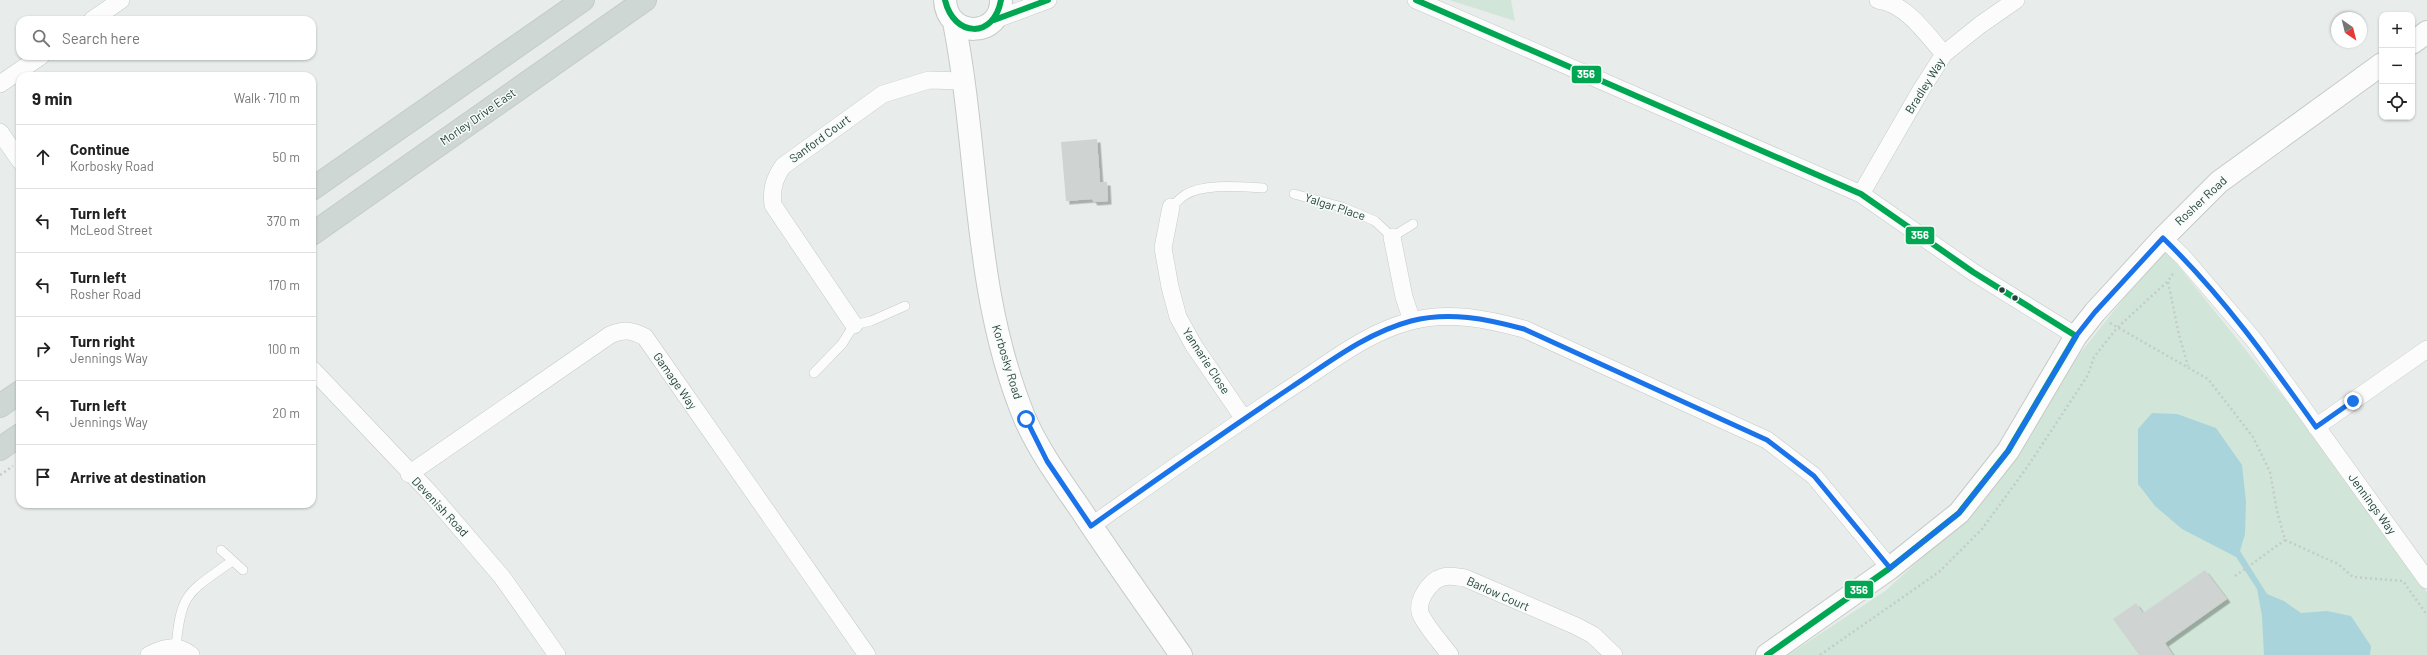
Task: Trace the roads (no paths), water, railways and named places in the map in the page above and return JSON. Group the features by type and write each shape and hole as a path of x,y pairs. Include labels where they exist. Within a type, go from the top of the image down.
{"main road":[{"path":"316,186 583,0"},
{"name":"Morley Drive East","path":"316,231 645,0"},
{"path":"0,406 16,395"},
{"path":"0,449 16,438"}],"street":[{"path":"98,16 121,0"},
{"name":"Korbosky Road","path":"945,0 948,15 954,22 964,76 982,252 1007,367 1026,419 1047,461 1181,655"},
{"path":"964,76 990,23 999,13 1001,0"},
{"path":"1416,0 1861,194 1973,272 2076,336"},
{"path":"1878,0 1895,5 1905,12 1944,54"},
{"name":"Bradley Way","path":"1861,194 1921,90 1944,54 1980,25 2016,0"},
{"path":"954,22 970,29 990,23 1034,1"},
{"path":"2415,41 2427,32"},
{"path":"17,72 34,60"},
{"name":"Rosher Road","path":"1767,655 1890,568 1959,513 2008,451 2076,336 2095,312 2163,238 2219,182 2379,66"},
{"path":"0,84 16,73"},
{"name":"Sanford Court","path":"854,325 772,205 771,194 776,176 783,166 883,94 905,86 929,80 964,76"},
{"path":"0,132 16,155"},
{"name":"Yannarie Close","path":"1171,207 1163,248 1170,287 1178,317 1194,346 1244,418"},
{"path":"1392,237 1404,297 1412,321"},
{"name":"Jennings Way","path":"2163,238 2183,258 2254,340 2427,580"},
{"path":"1091,526 1244,418 1350,348 1380,332 1412,321 1461,316 1487,319 1524,329 1767,440 1814,476 1890,568"},
{"name":"Gamage Way","path":"409,474 610,335 620,330 633,331 645,337 867,655"},
{"path":"2316,427 2427,349"},
{"name":"Devenish Road","path":"316,373 409,474 429,492 502,577 557,655"},
{"name":"Barlow Court","path":"1450,655 1421,616 1420,607 1424,593 1432,584 1442,577 1452,576 1465,578 1576,626 1593,635 1614,655"},
{"path":"149,655 164,648 184,651"}],"lane":[{"name":"Yannarie Close","path":"1171,207 1186,194 1204,189 1228,187 1262,188"},
{"name":"Yalgar Place","path":"1294,194 1342,207 1375,220 1392,237"},
{"path":"1392,237 1413,224"},
{"path":"814,373 842,344 854,325 871,321 905,306"},
{"path":"221,550 243,570"},
{"path":"184,651 179,620 183,602 191,591 232,561"}],"water":[{"path":"2152,413 2177,414 2216,428 2242,465 2246,502 2245,534 2240,551 2267,594 2284,601 2301,613 2327,611 2351,616 2371,646 2370,655 2264,655 2262,616 2257,589 2236,557 2182,529 2155,506 2138,484 2138,429"}]}
